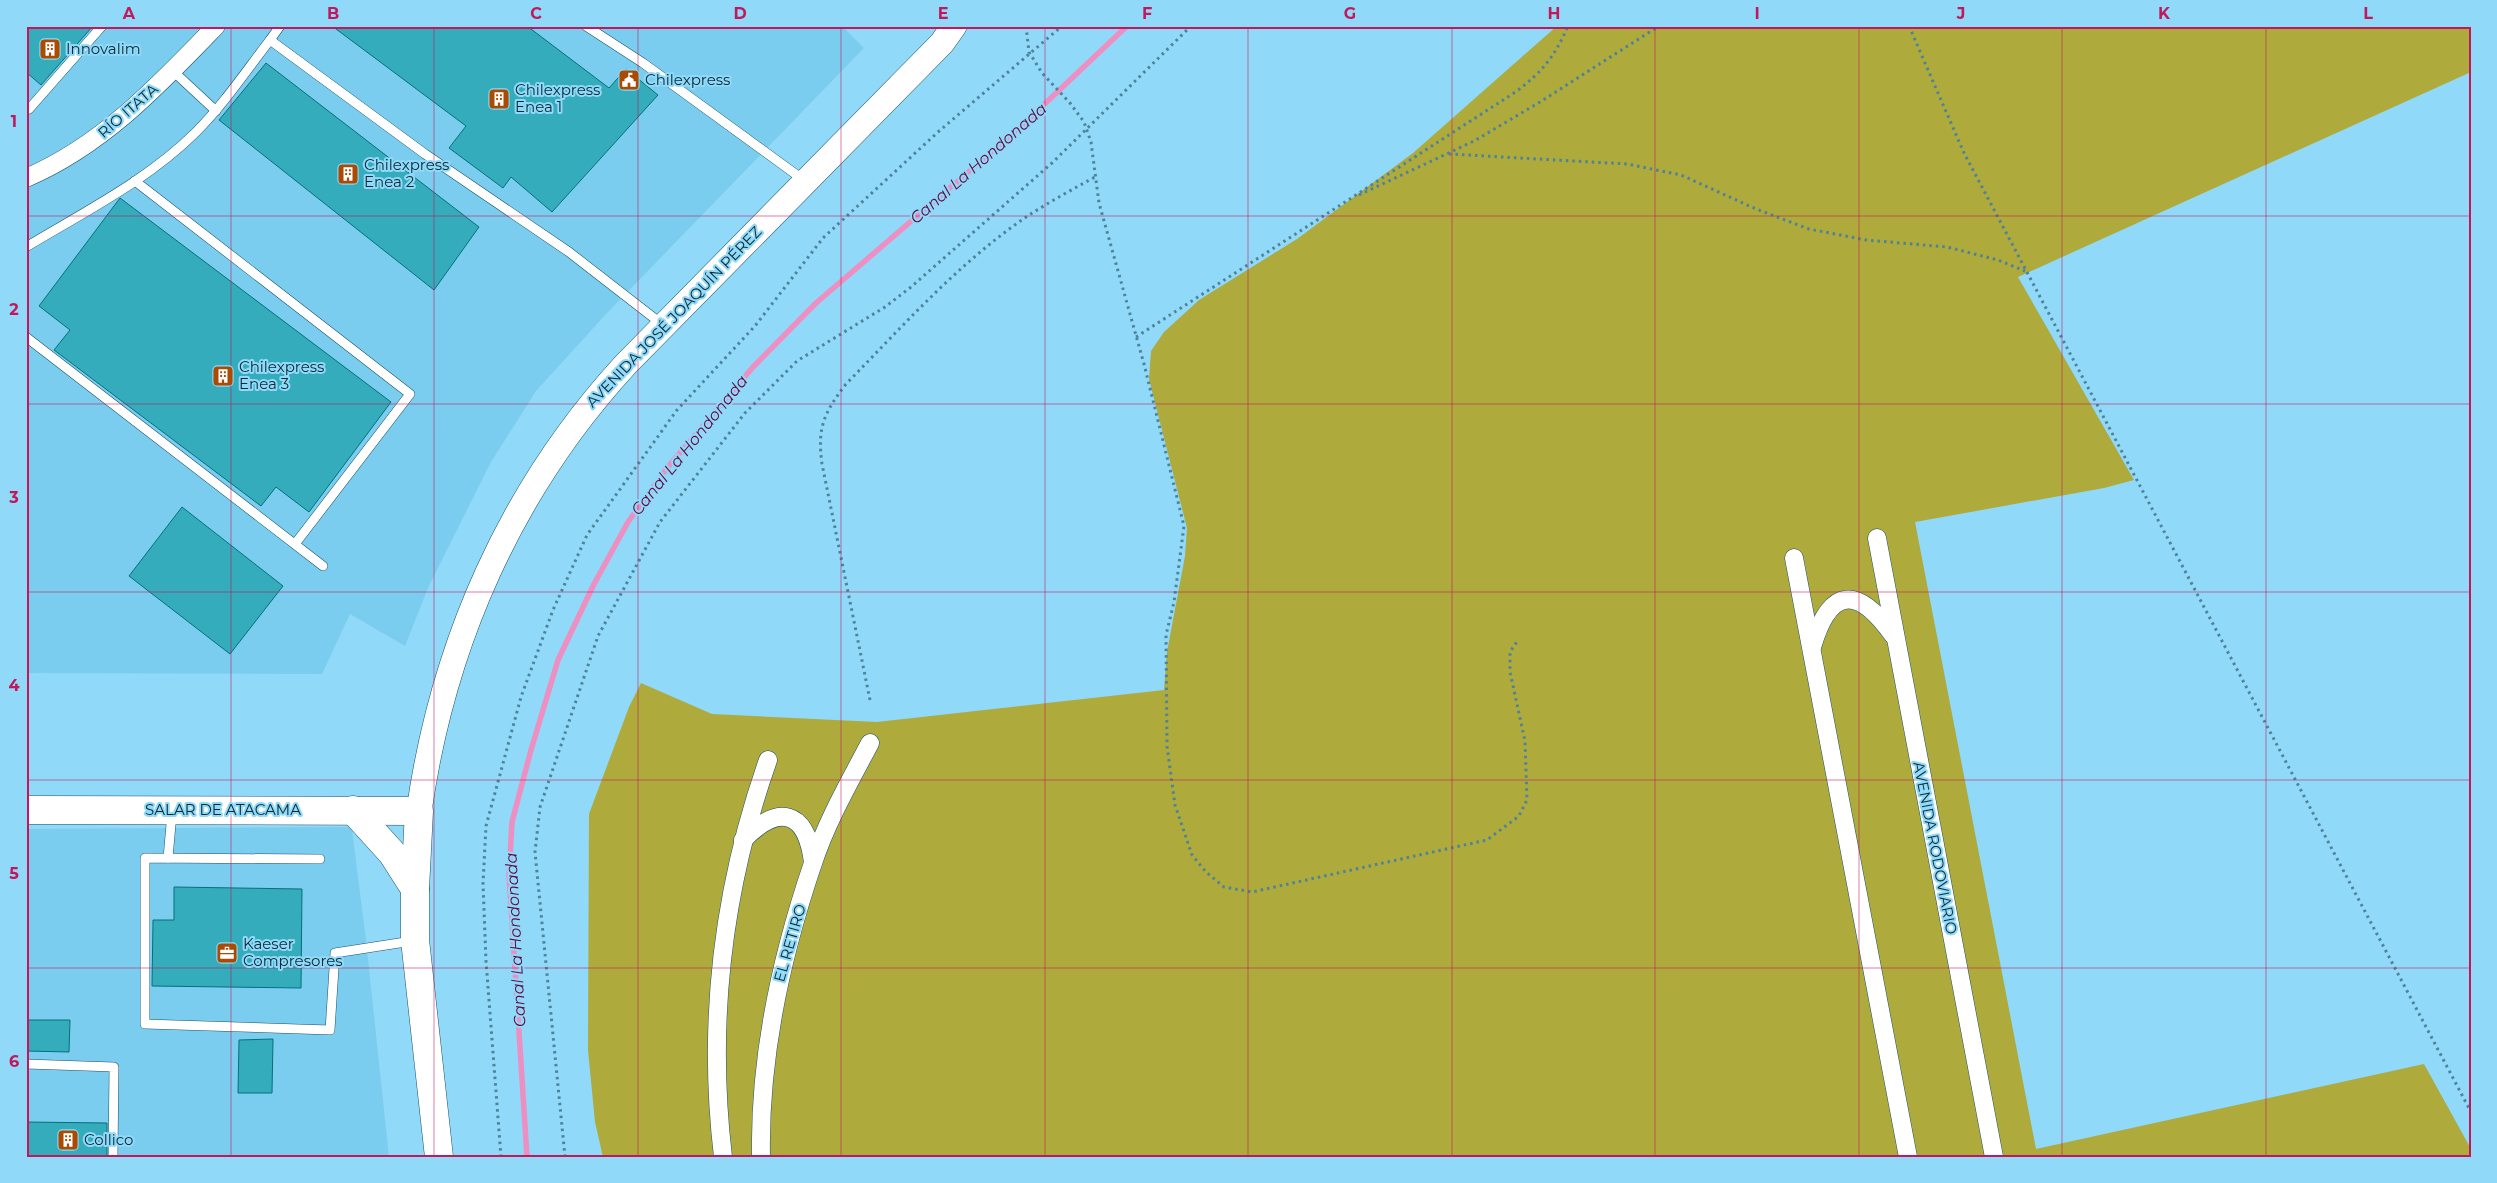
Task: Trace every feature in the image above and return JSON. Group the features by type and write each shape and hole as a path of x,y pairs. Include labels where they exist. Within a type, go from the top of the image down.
{"main road":[{"name":"AVENIDA JOSÉ JOAQUÍN PÉREZ","path":"439,1157 415,940 414,889 420,811 425,774 440,701 463,629 493,560 530,491 569,431 607,384 942,43 954,26"},
{"name":"SALAR DE ATACAMA","path":"26,810 420,811"},
{"path":"353,810 392,853 414,889"}],"street":[{"name":"RÍO ITATA","path":"26,178 65,159 99,137 141,102 216,26"},
{"name":"AVENIDA RODOVIARIO","path":"1877,538 1894,637 1994,1157"},
{"path":"1794,558 1908,1157"},
{"path":"1811,648 1827,613 1837,602 1848,598 1856,599 1872,611 1894,637"},
{"name":"EL RETIRO","path":"761,1157 765,1068 776,994 786,951 813,862 870,743"},
{"path":"723,1157 718,1091 718,1006 726,922 742,841 768,760"},
{"path":"742,841 766,820 782,816 790,818 800,825 806,836 813,862"}],"lane":[{"path":"26,107 29,109 102,26"},
{"path":"26,247 135,181 176,150 216,111 280,26"},
{"path":"586,26 643,63 805,181"},
{"path":"270,40 425,154 569,252 663,325"},
{"path":"173,71 216,111"},
{"path":"135,181 410,394 295,544"},
{"path":"26,337 323,566"},
{"path":"168,858 172,810"},
{"path":"320,859 145,858 144,1024 330,1030 335,953 415,940"},
{"path":"26,1064 114,1067 113,1157"}],"path":[{"path":"1026,26 1029,52 1042,73 1070,103 1086,129 1091,142 1099,203 1110,250 1136,337 1184,526 1174,602 1166,636 1167,746 1175,805 1192,855 1206,872 1224,887 1252,892 1487,840 1513,820 1528,800 1525,741 1510,672 1510,652 1518,640"},
{"path":"501,1157 486,961 483,884 486,826 521,697 553,610 587,534 677,410 755,326 822,238 1029,52 1062,26"},
{"path":"565,1157 535,852 540,807 598,636 660,522 745,413 797,361 885,307 911,287 1052,163 1191,26"},
{"path":"1136,337 1532,80 1558,50 1568,26"},
{"path":"1350,199 1449,154 1540,102 1659,26"},
{"path":"1909,26 1964,153 2471,1112"},
{"path":"1449,154 1627,164 1654,168 1706,185 1756,209 1809,229 1866,240 1947,247 1998,260 2026,272"},
{"path":"870,700 822,464 819,444 822,422 830,406 846,384 970,261 1004,232 1044,205 1096,177"}],"shaded area":[{"path":"26,26 842,26 864,48 608,312 536,391 491,462 428,588 405,646 350,614 322,674 26,673"},
{"path":"1557,26 2471,26 2471,72 2018,277 2134,480 2104,488 1915,522 2036,1149 2424,1064 2471,1149 2471,1157 603,1157 595,1122 588,1050 589,814 629,707 641,683 712,714 877,722 1164,690 1167,652 1185,556 1187,528 1149,379 1151,351 1164,332 1199,300 1297,239 1413,153"},
{"path":"350,827 352,830 366,940 389,1157 26,1157 26,829"}],"building":[{"name":"Innovalim","path":"26,26 93,26 41,85 26,72"},
{"name":"Chilexpress Enea 1","path":"332,26 527,26 609,88 626,69 658,95 552,212 511,177 503,188 449,148 466,126"},
{"name":"Chilexpress Enea 2","path":"266,63 479,227 434,290 219,120"},
{"name":"Chilexpress Enea 3","path":"120,198 391,402 309,512 276,487 261,506 54,350 70,330 39,306"},
{"path":"182,507 283,586 230,654 129,576"},
{"name":"Kaeser Compresores","path":"174,887 302,889 301,988 152,986 153,920 174,920"},
{"path":"26,1020 70,1020 69,1052 26,1051"},
{"path":"273,1039 272,1093 238,1093 239,1040"},
{"name":"Collico","path":"26,1122 107,1123 107,1157 26,1157"}],"waterway":[{"name":"Canal La Hondonada","path":"527,1157 509,875 512,822 558,660 594,584 628,522 667,468 753,367 816,303 1016,131 1127,26"}],"place":[{"name":"Innovalim","path":"50,49"},
{"name":"Chilexpress","path":"629,80"},
{"name":"Chilexpress Enea 1","path":"499,99"},
{"name":"Chilexpress Enea 2","path":"348,174"},
{"name":"Chilexpress Enea 3","path":"223,376"},
{"name":"Kaeser Compresores","path":"227,953"},
{"name":"Collico","path":"68,1140"}]}
